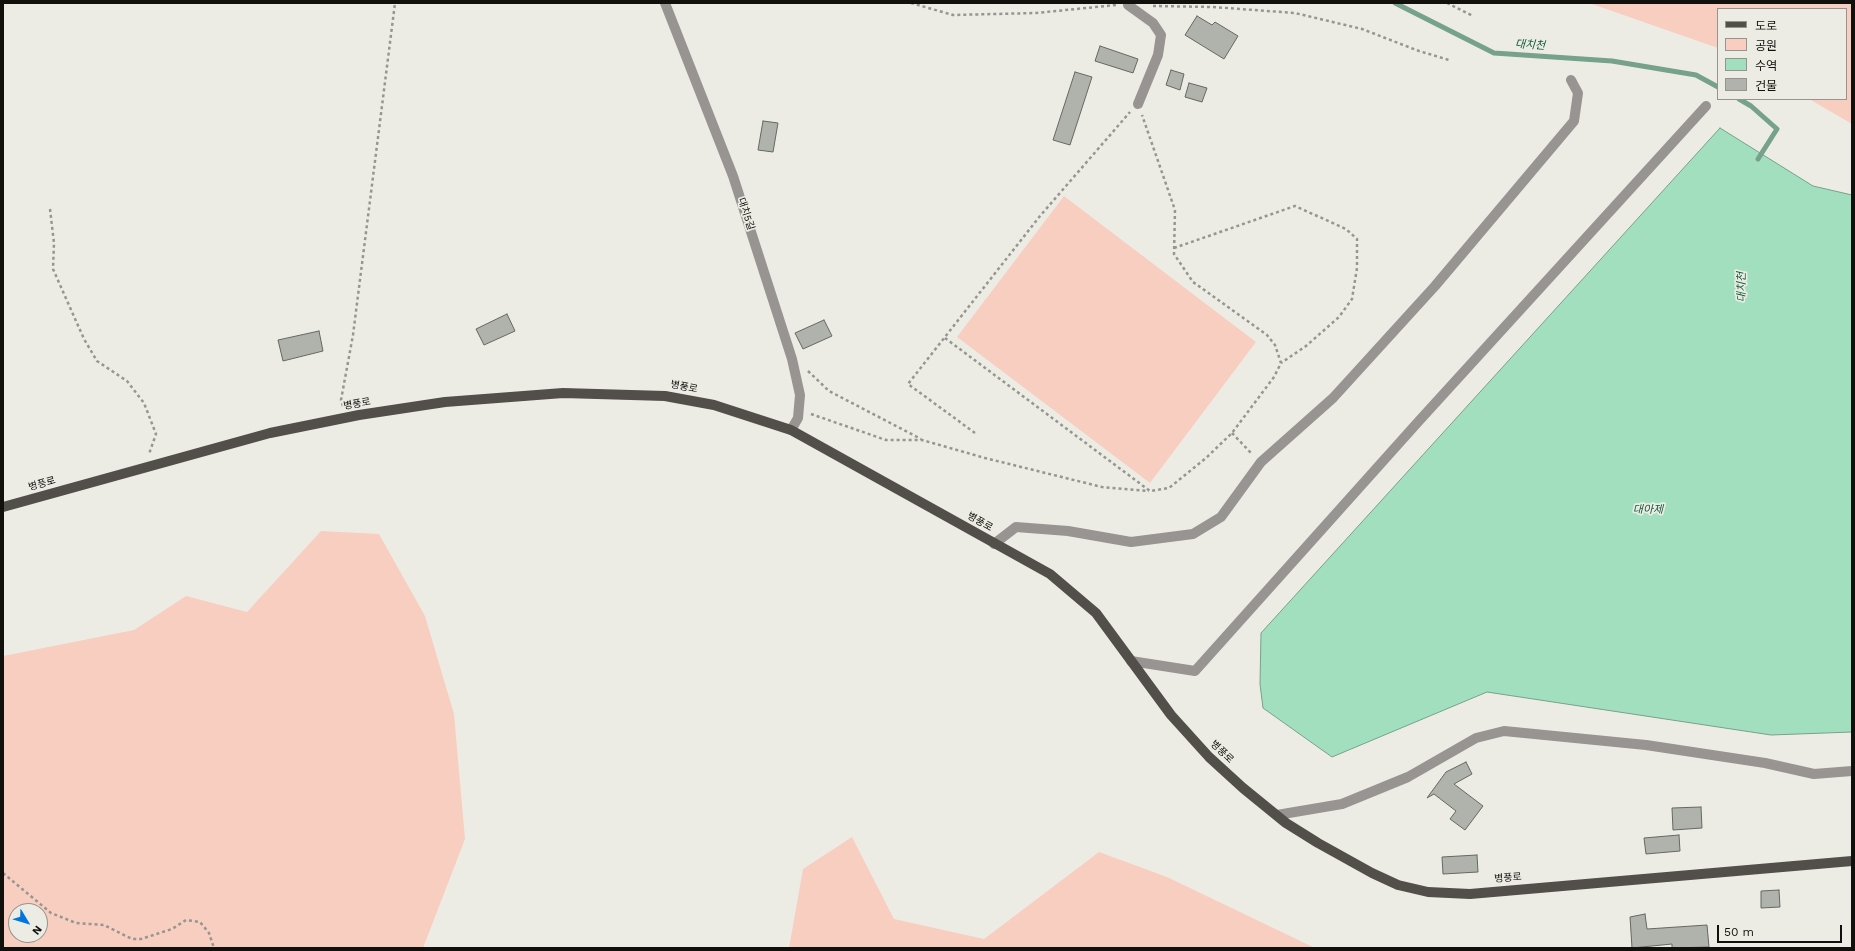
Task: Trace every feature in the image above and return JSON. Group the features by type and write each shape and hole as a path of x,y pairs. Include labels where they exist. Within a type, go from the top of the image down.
{"main road":[{"name":"병풍로","path":"3,507 270,433 347,417 445,402 563,393 665,396 714,405 791,430 1050,574 1096,613 1171,715 1209,757 1277,815 1318,843 1372,873 1398,885 1428,892 1470,894 1852,861"}],"street":[{"name":"대치5길","path":"665,3 733,176 768,280 792,359 800,395 798,418 791,430"},
{"path":"1128,5 1153,23 1161,35 1158,55 1138,104"},
{"path":"994,544 1016,527 1068,531 1131,542 1193,534 1221,517 1261,462 1339,392 1435,286 1574,121 1578,93 1571,80"},
{"path":"1131,660 1195,671 1418,422 1706,106"},
{"path":"1277,815 1342,804 1408,777 1476,738 1504,731 1646,745 1765,763 1814,774 1852,771"}],"path":[{"path":"347,417 341,400 354,335 395,3"},
{"path":"911,3 953,15 1036,13 1128,5"},
{"path":"1447,3 1473,16"},
{"path":"1151,6 1213,7 1295,13 1362,29 1419,51 1449,60"},
{"path":"975,433 908,384 1040,216 1138,104 1175,210 1174,254 1193,282 1267,335 1275,345 1280,363"},
{"path":"807,369 829,391 922,440 986,458 1102,487 1150,491 1169,488 1206,458 1232,433 1274,377 1280,363 1306,346 1339,317 1352,299 1357,268 1357,239 1346,229 1295,206 1174,248"},
{"path":"50,209 54,243 53,269 84,339 97,361 127,380 144,403 156,434 145,468"},
{"path":"945,338 1150,491"},
{"path":"799,410 886,440 922,440"},
{"path":"1232,433 1249,452 1261,462"},
{"path":"3,873 51,913 76,923 104,925 132,938 141,939 172,929 186,920 200,922 209,933 214,948"}],"green space":[{"path":"1589,3 1852,3 1852,124 1811,100 1847,100 1847,8 1717,8 1717,48"},
{"path":"1064,196 1256,342 1150,483 957,337"},
{"path":"321,531 379,534 425,616 454,714 465,839 423,948 3,948 3,656 134,630 186,596 247,612"},
{"path":"852,837 894,919 984,939 1099,852 1167,877 1315,948 789,948 803,869"}],"water":[{"name":"대아제","path":"1720,128 1813,186 1852,195 1852,732 1771,735 1487,692 1332,757 1263,708 1260,684 1261,633"}],"building":[{"path":"1197,16 1212,25 1215,22 1238,36 1224,59 1185,35"},
{"path":"1100,46 1138,59 1133,73 1095,61"},
{"path":"1171,70 1184,74 1180,90 1166,85"},
{"path":"1075,72 1092,77 1070,145 1053,140"},
{"path":"1189,83 1207,88 1202,102 1185,97"},
{"path":"763,121 778,123 773,152 758,150"},
{"path":"507,314 515,331 484,345 476,329"},
{"path":"824,320 832,336 803,349 795,333"},
{"path":"319,331 323,351 283,361 278,340"},
{"path":"1466,762 1472,774 1454,784 1483,806 1465,830 1450,819 1456,811 1434,794 1427,798 1446,772"},
{"path":"1701,807 1702,828 1673,830 1672,808"},
{"path":"1679,835 1680,851 1646,854 1644,838"},
{"path":"1477,855 1478,872 1443,874 1442,857"},
{"path":"1779,890 1780,907 1761,908 1761,891"},
{"path":"1645,914 1647,929 1707,925 1709,947 1672,948 1672,944 1632,948 1630,917"}],"waterway":[{"name":"대치천","path":"1395,3 1494,53 1612,61 1696,75 1717,86"},
{"name":"대치천","path":"1741,100 1751,106 1777,129 1758,159"}]}
